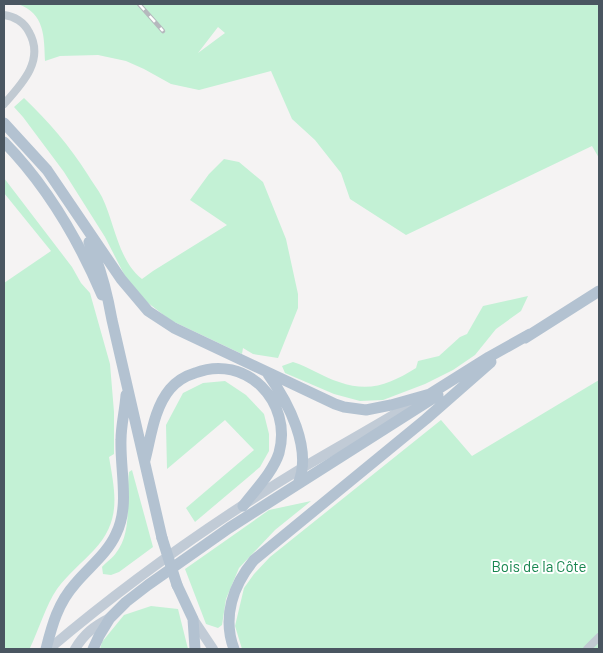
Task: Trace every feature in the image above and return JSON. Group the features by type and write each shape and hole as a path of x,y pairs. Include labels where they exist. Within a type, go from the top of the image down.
{"main road":[{"path":"4,123 47,170 124,283 148,311 174,328 268,374 329,401 355,409 378,408 430,394"},
{"path":"4,142 36,178 67,226 90,267 112,320"},
{"path":"76,213 103,277 162,538 178,585 193,619 213,649"},
{"path":"47,649 136,579 242,506 302,468 430,394 599,291"},
{"path":"93,649 110,618 126,602 148,585 229,528 492,362 530,334"},
{"path":"234,649 229,633 232,601 239,580 254,560 426,419 492,362"},
{"path":"144,462 161,402 179,380 201,370 215,368 233,370 248,376 262,386 270,396 280,418 282,433 276,460 242,506"},
{"path":"268,374 280,391 291,414 300,442 302,468 298,484"},
{"path":"47,649 54,618 62,600 74,584 108,548 120,525 123,509 121,439 127,385"},
{"path":"75,649 89,630 110,618"},
{"path":"193,619 195,649"},
{"path":"57,649 62,638"}],"street":[{"path":"4,14 20,21 27,27 35,46 33,63 26,79 4,104"},
{"path":"587,649 599,637"}],"green space":[{"path":"18,4 599,4 599,158 592,146 406,235 350,199 341,173 315,140 292,119 271,71 199,90 171,84 126,61 98,55 60,56 45,61 41,27 38,20 27,8","holes":["218,27 225,33 198,53"]},
{"path":"24,98 66,144 97,188 122,252 127,262 142,279 227,225 190,200 209,174 224,159 239,162 263,182 286,239 298,294 298,308 278,358 253,354 243,348 242,354 170,320 143,299 127,280 105,237 64,172 14,107"},
{"path":"4,178 90,293 110,364 114,412 114,454 109,457 114,494 113,517 103,539 70,573 53,595 28,649 4,649 4,283 51,251 4,193"},
{"path":"528,296 521,311 496,329 475,355 453,370 425,384 383,400 360,401 334,394 285,373 282,366 293,362 333,380 350,385 370,387 379,385 416,368 418,361 439,356 460,337 467,334 483,306"},
{"name":"Bois de la Côte","path":"599,380 599,649 242,649 235,626 244,588 254,574 270,557 441,420 472,456"},
{"path":"225,381 246,395 264,414 269,434 269,451 260,467 195,522 186,508 254,450 225,420 167,469 166,425 183,393 203,383"},
{"path":"132,470 153,547 119,572 111,575 103,574 102,567 116,553 125,535 128,514 129,472"},
{"path":"311,501 275,530 239,568 226,599 222,625 218,628 206,624 185,569 269,510"},
{"path":"151,606 178,609 188,649 100,649 102,642 124,615"}],"railway":[{"path":"139,4 163,31"}]}
